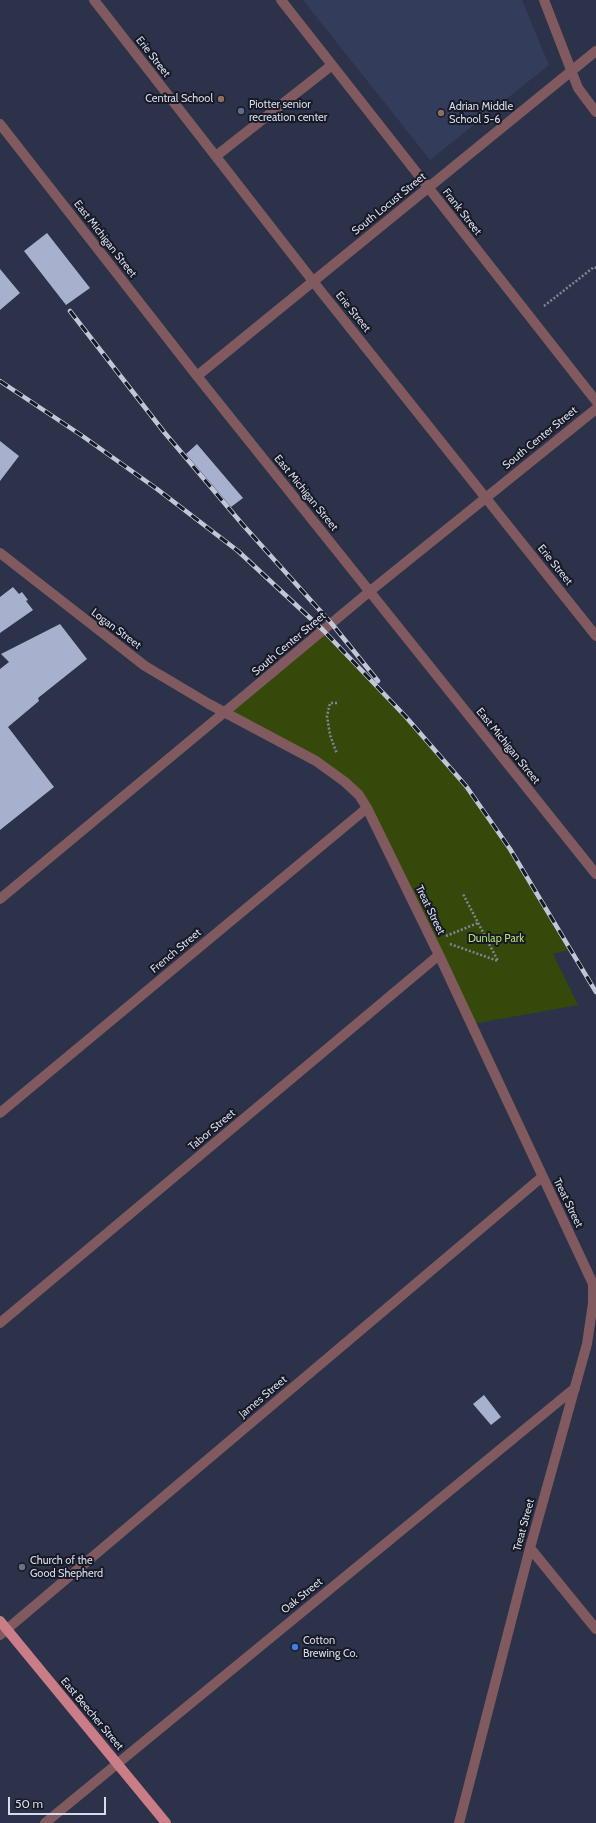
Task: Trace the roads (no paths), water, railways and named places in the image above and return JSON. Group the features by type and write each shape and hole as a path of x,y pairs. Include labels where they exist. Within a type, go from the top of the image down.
{"main road":[{"name":"East Beecher Street","path":"0,1620 4,1632 118,1764 166,1823"}],"street":[{"name":"Erie Street","path":"94,0 314,282 596,636"},
{"name":"Frank Street","path":"281,0 596,401"},
{"path":"544,0 578,88 596,112"},
{"name":"South Locust Street","path":"197,376 596,52"},
{"path":"216,156 332,65"},
{"name":"East Michigan Street","path":"0,124 197,376 596,874"},
{"name":"South Center Street","path":"0,899 369,592 596,409"},
{"name":"Logan Street","path":"0,553 145,666 225,712"},
{"name":"Treat Street","path":"225,712 316,761 345,782 359,795 367,808 439,955 593,1284 592,1324 530,1548 460,1823"},
{"name":"French Street","path":"0,1113 367,808"},
{"name":"Tabor Street","path":"0,1323 439,955"},
{"name":"James Street","path":"4,1632 542,1177"},
{"name":"Oak Street","path":"45,1823 574,1388"},
{"path":"530,1548 596,1629"}],"railway":[{"path":"70,311 164,432 243,525 332,624 378,681"},
{"path":"0,381 81,435 157,489 238,551 323,630 406,717 466,786 510,849 596,992"}],"place":[{"name":"Central School","path":"221,99"},
{"name":"Piotter senior recreation center","path":"241,111"},
{"name":"Adrian Middle School 5-6","path":"441,113"},
{"name":"Church of the Good Shepherd","path":"22,1567"},
{"name":"Cotton Brewing Co.","path":"295,1647"}],"park label":[{"name":"Dunlap Park","path":"496,939"}]}
